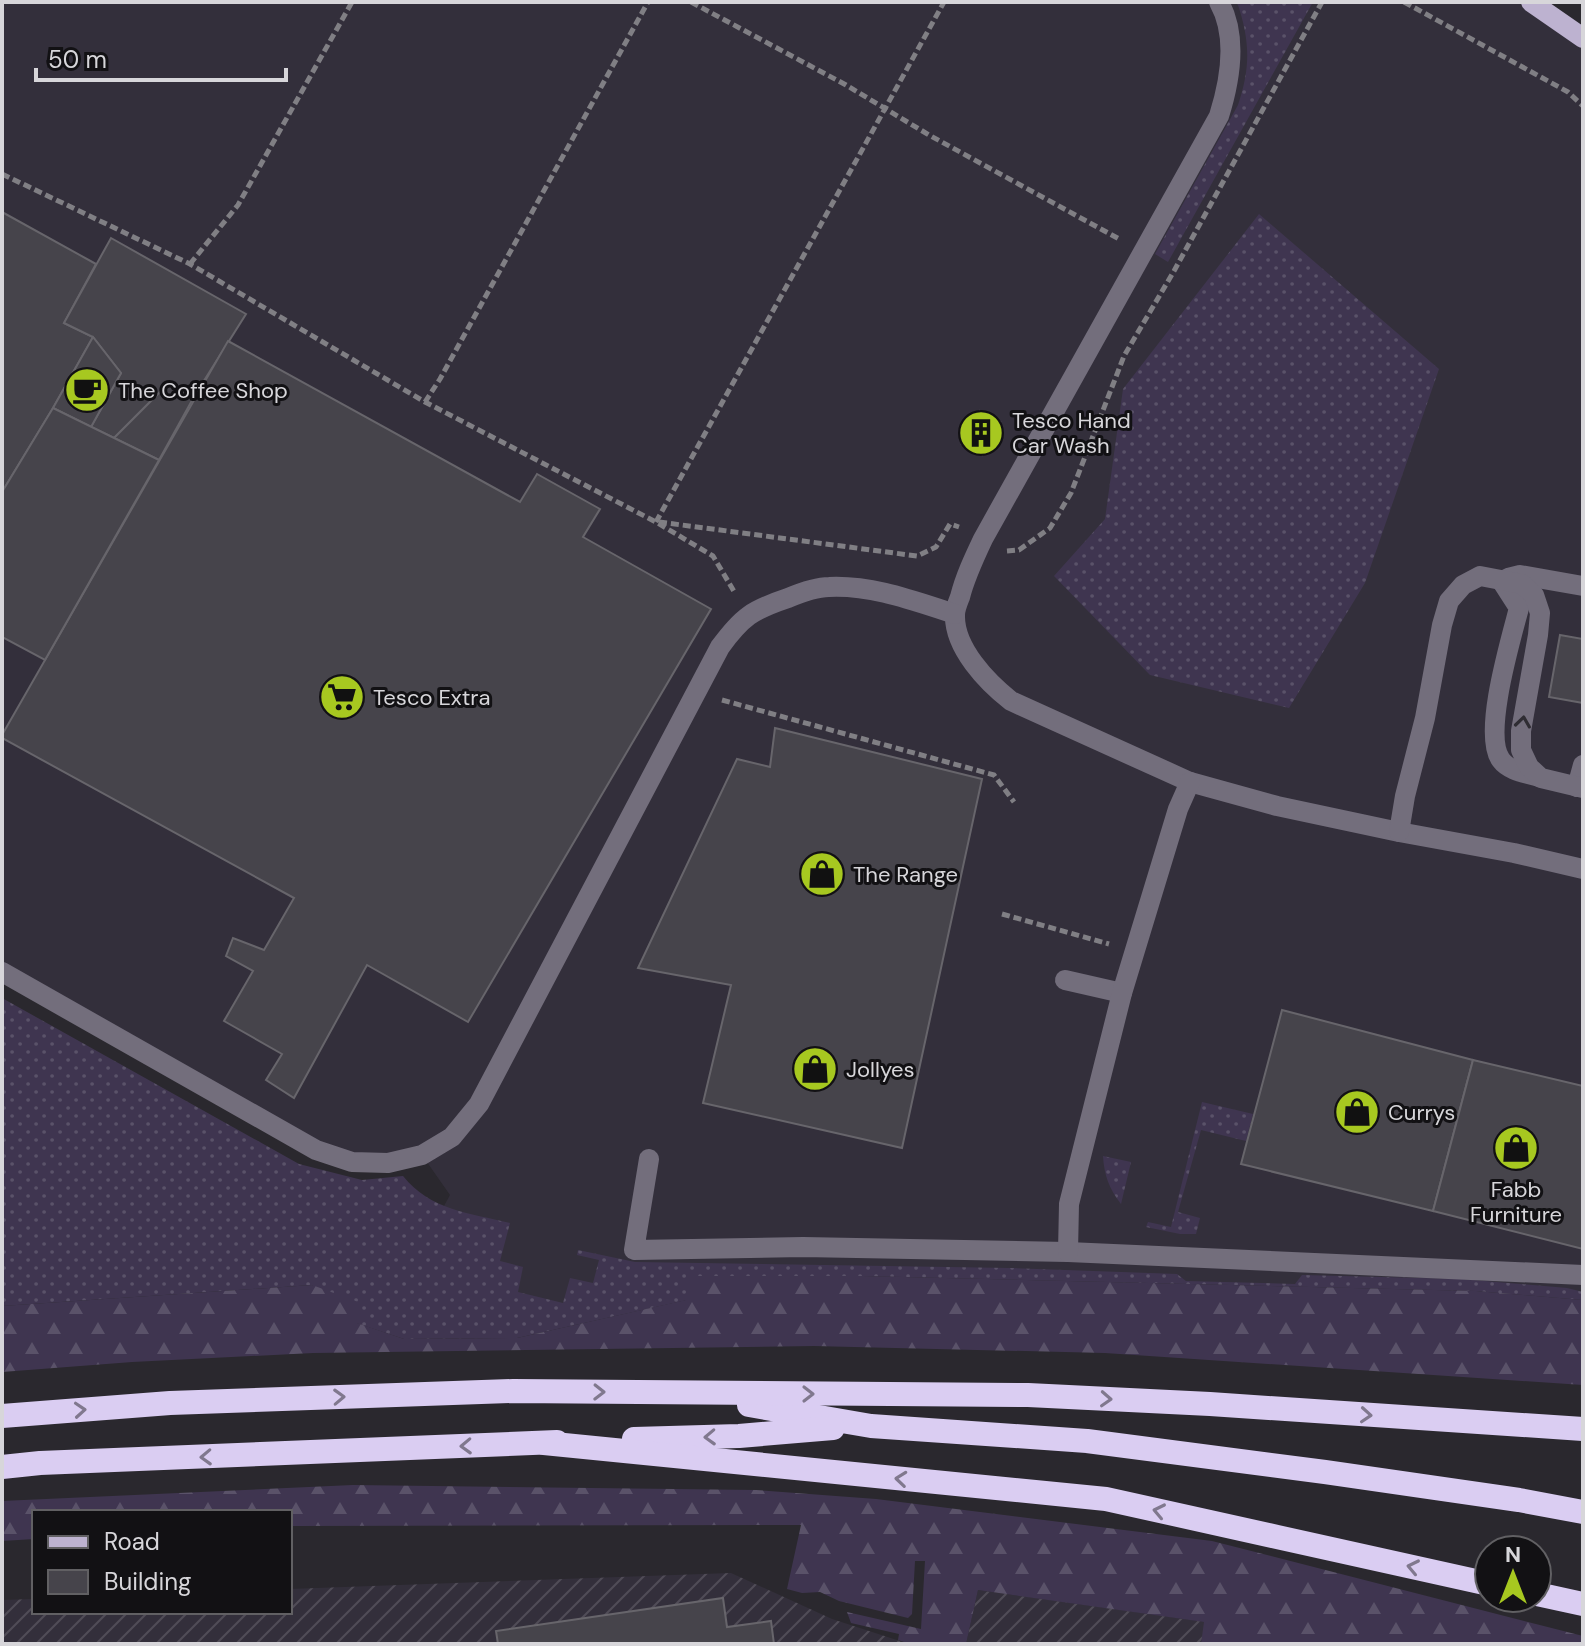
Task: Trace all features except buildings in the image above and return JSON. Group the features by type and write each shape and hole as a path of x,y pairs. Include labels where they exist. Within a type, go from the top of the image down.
{"highway":[{"path":"2,1416 170,1403 513,1391 1028,1395 1583,1429"},
{"path":"674,1393 871,1426 1087,1441 1325,1472 1583,1512"},
{"path":"2,1467 739,1436 871,1426"},
{"path":"544,1443 1106,1499 1473,1580"},
{"path":"1553,1597 1583,1604"}],"main road":[{"path":"1531,2 1583,38"}],"street":[{"path":"1219,2 1227,26 1230,52 1230,74 1219,116 983,539 965,576 955,614 959,637 989,684 1011,701 1190,782 1277,806 1583,869"},
{"path":"1501,580 1520,575 1583,586"},
{"path":"1399,832 1449,601 1463,585 1480,576 1522,584 1534,595 1540,613 1521,731 1521,750 1529,767 1541,778"},
{"path":"1501,580 1519,608 1500,690 1494,738 1499,759 1512,769 1580,788 1583,765"},
{"path":"2,972 316,1150 352,1162 388,1163 422,1155 452,1137 479,1104 720,647 737,624 748,615 776,602 826,587 861,588 895,595 955,614"},
{"path":"1068,1252 1069,1204 1122,993 1178,809 1190,782"},
{"path":"1065,980 1122,993"},
{"path":"649,1159 634,1250 803,1247 1068,1252 1583,1275"}],"path":[{"path":"190,264 238,205 352,2"},
{"path":"425,402 648,2"},
{"path":"691,2 846,85 1174,271"},
{"path":"656,522 944,2"},
{"path":"1006,551 1019,550 1050,528 1071,493 1124,356 1322,2"},
{"path":"1404,2 1568,92 1583,106"},
{"path":"2,174 190,264 425,402 656,522 713,556 748,615"},
{"path":"656,522 917,556 936,547 950,524 964,529"},
{"path":"727,686 719,699 994,775 1014,802"},
{"path":"1002,914 1134,951"}],"shaded area":[{"path":"2,2 1531,2 1583,38 1583,1300 1476,1291 862,1276 687,1300 376,1329 450,1195 422,1155 352,1162 2,972"},
{"path":"731,1573 832,1619 909,1644 2,1644 2,1600 32,1599 32,1614 292,1614 292,1589"},
{"path":"978,1590 1205,1622 1201,1644 966,1644"}],"green space":[{"path":"1237,2 1313,2 1168,262 1155,254 1238,105 1242,91 1247,54"},
{"path":"1259,214 1439,369 1365,583 1289,708 1150,675 1054,576 1105,519 1123,389"},
{"path":"2,998 299,1164 362,1180 403,1176 438,1203 465,1213 510,1223 500,1261 523,1267 518,1292 563,1303 570,1278 593,1283 599,1260 577,1255 578,1250 635,1262 1009,1268 1177,1274 1186,1281 1295,1284 1302,1275 1461,1279 1567,1288 1583,1292 1583,1300 1476,1291 862,1276 692,1276 687,1300 517,1338 404,1339 356,1323 312,1285 2,1306"},
{"path":"1202,1102 1253,1114 1246,1141 1201,1130 1178,1212 1200,1218 1196,1234 1146,1227 1148,1222 1171,1227"},
{"path":"1103,1156 1131,1162 1121,1204 1108,1181"},
{"path":"691,1276 862,1276 1476,1291 1583,1300 1583,1385 1105,1353 814,1346 313,1353 2,1372 2,1306 312,1285 361,1303 357,1323 404,1339 517,1338 686,1300"},
{"path":"353,1485 756,1490 876,1499 1212,1541 1473,1608 1473,1614 1497,1614 1583,1636 1583,1644 1201,1644 1204,1622 978,1590 966,1644 910,1644 898,1640 899,1634 851,1623 847,1612 921,1629 925,1561 915,1561 912,1614 908,1618 839,1601 820,1592 802,1593 787,1589 801,1525 292,1526 292,1510 32,1510 32,1539 2,1541 2,1501"}],"place":[{"name":"The Coffee Shop","path":"87,390"},
{"name":"Tesco Hand Car Wash","path":"981,433"},
{"name":"Tesco Extra","path":"342,697"},
{"name":"The Range","path":"822,874"},
{"name":"Jollyes","path":"815,1069"},
{"name":"Currys","path":"1357,1112"},
{"name":"Fabb Furniture","path":"1516,1148"}]}
